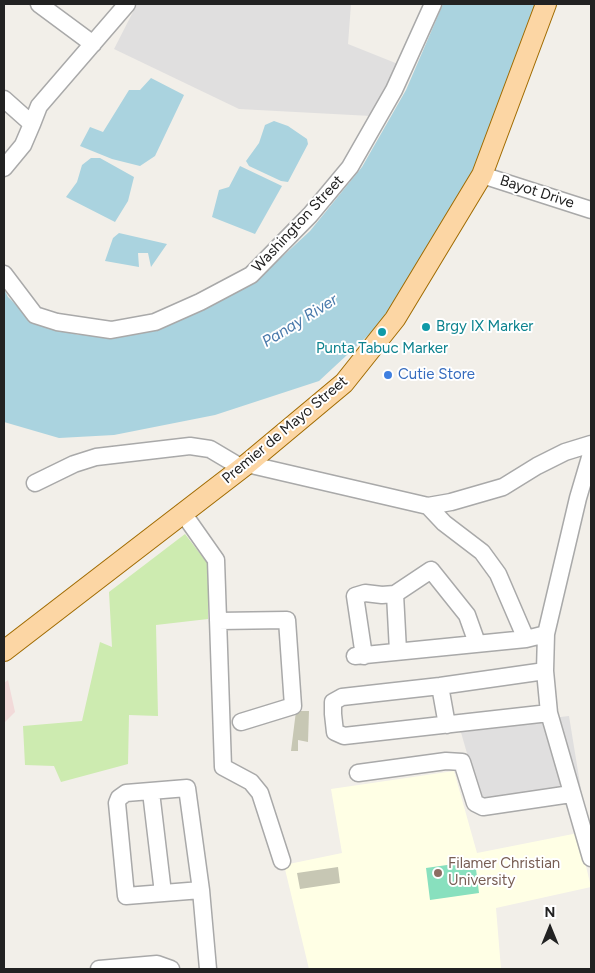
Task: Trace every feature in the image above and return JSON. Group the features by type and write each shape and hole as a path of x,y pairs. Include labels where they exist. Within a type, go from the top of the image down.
{"main road":[{"name":"Premier de Mayo Street","path":"4,651 244,466 344,383 395,319 482,175 546,4"}],"street":[{"path":"40,4 93,44"},
{"path":"4,168 23,145 39,106 127,4"},
{"name":"Washington Street","path":"4,274 35,316 57,322 111,330 155,322 200,302 251,275 310,215 350,167 394,90 433,4"},
{"path":"4,99 32,124"},
{"name":"Bayot Drive","path":"482,175 591,210"},
{"path":"35,483 74,464 96,457 190,446 210,449 244,466 428,506 451,502 503,487 537,466 565,452 591,444"},
{"path":"591,454 578,498 546,634 545,671 549,713 591,858"},
{"path":"428,506 444,523 482,552 498,574 526,639"},
{"path":"183,513 216,560 223,767 251,782 260,793 282,861"},
{"path":"477,643 467,615 431,570 395,594 365,593 355,596 358,656 526,639 546,634"},
{"path":"395,594 398,651"},
{"path":"218,621 287,620 293,706 242,722"},
{"path":"545,671 440,686 342,697 333,702 335,732 344,736 549,713"},
{"path":"440,686 447,725"},
{"path":"358,773 446,761 462,762 475,803 483,807 571,794"},
{"path":"201,890 126,896 117,803 119,798 126,793 188,788 201,890 208,969"},
{"path":"151,792 163,893"},
{"path":"99,969 157,964 171,969"}],"shaded area":[{"path":"137,4 351,4 348,44 398,64 371,116 239,109 114,49"},
{"path":"8,680 15,712 4,723 4,683"},
{"path":"296,711 309,711 308,742 298,740 298,751 291,751"},
{"path":"569,716 582,796 498,812 481,802 460,729"},
{"name":"Filamer Christian University","path":"454,771 477,853 578,833 591,887 496,908 501,969 309,969 284,865 342,853 331,789"},
{"path":"338,867 340,883 300,889 297,873"}],"green space":[{"path":"185,534 208,564 208,619 156,625 158,716 129,715 128,764 61,782 54,766 25,765 23,726 82,721 100,642 112,647 109,592"},
{"path":"475,861 479,893 430,900 426,868"}],"water":[{"name":"Panay River","path":"443,4 540,4 464,194 390,315 319,381 215,415 114,435 59,438 4,422 4,289 8,297 36,324 79,335 128,333 181,319 256,281 310,231 362,167 406,90"},
{"path":"151,78 184,95 155,156 140,166 112,159 80,146 90,127 103,132 129,90 140,90"},
{"path":"274,121 288,126 307,139 308,144 288,182 281,181 249,166 246,161 259,143 265,125"},
{"path":"91,158 100,158 134,177 128,201 115,222 66,197 77,182 82,165"},
{"path":"240,166 282,186 255,234 212,217 219,190 229,187"},
{"path":"119,233 167,244 151,267 148,253 138,253 139,267 105,261 113,238"}],"place":[{"name":"Brgy IX Marker","path":"426,327"},
{"name":"Punta Tabuc Marker","path":"382,332"},
{"name":"Cutie Store","path":"388,375"},
{"name":"Filamer Christian University","path":"438,873"}]}
